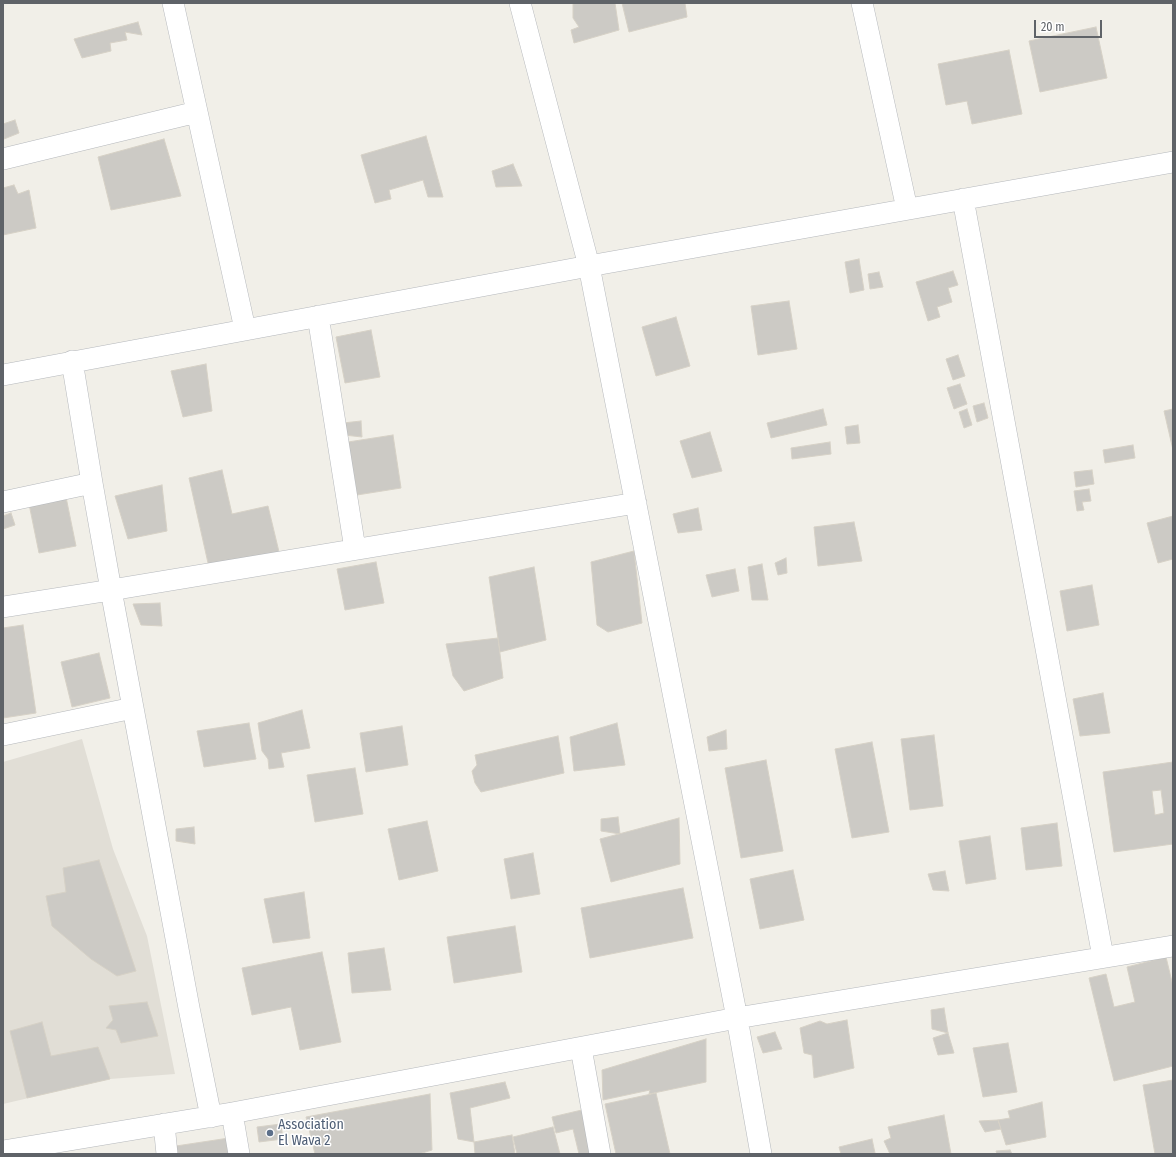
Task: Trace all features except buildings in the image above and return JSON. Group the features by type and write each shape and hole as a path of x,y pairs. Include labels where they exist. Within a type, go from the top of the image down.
{"street":[{"path":"173,3 245,329"},
{"path":"520,3 589,266 738,1018 761,1154"},
{"path":"862,3 906,209"},
{"path":"3,159 197,112"},
{"path":"3,375 589,266 1173,162"},
{"path":"962,199 1102,957"},
{"path":"318,316 355,549"},
{"path":"72,361 132,708 187,1001 211,1117"},
{"path":"3,502 92,483"},
{"path":"3,607 636,503"},
{"path":"3,735 132,708"},
{"path":"3,1151 211,1117 738,1018 1173,946"},
{"path":"581,1048 600,1154"},
{"path":"232,1113 239,1154"},
{"path":"164,1124 167,1154"}],"shaded area":[{"path":"82,739 113,849 147,936 175,1074 110,1079 3,1104 3,762"}],"place":[{"name":"Association El Wava 2","path":"270,1133"}]}
